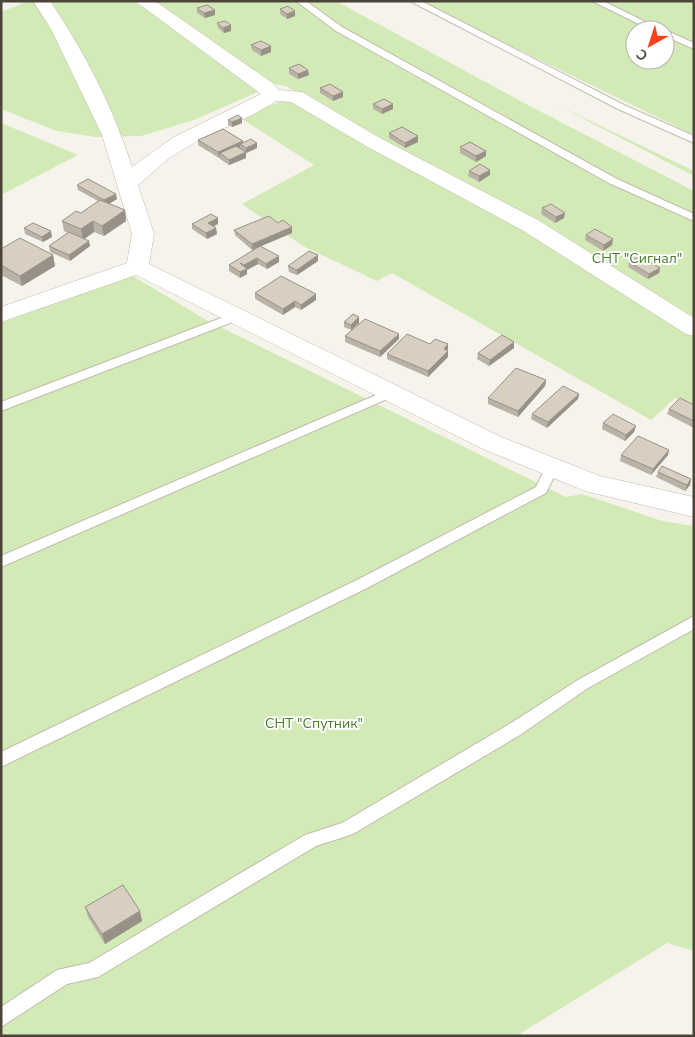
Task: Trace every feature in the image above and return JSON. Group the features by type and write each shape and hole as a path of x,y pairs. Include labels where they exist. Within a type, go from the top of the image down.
{"street":[{"path":"41,1 60,29 112,135 126,184 144,234 137,267"},
{"path":"143,1 267,88 272,95"},
{"path":"126,184 144,165 200,131 261,103 272,95 295,96 390,151 530,225 694,329"},
{"path":"1,315 137,267 234,317 492,443 594,484 694,507"}],"lane":[{"path":"300,1 340,29 613,181 694,218"},
{"path":"414,1 621,107 694,140"},
{"path":"596,1 637,20"},
{"path":"675,37 694,46"},
{"path":"1,407 234,317"},
{"path":"1,562 390,393"},
{"path":"1,760 362,584 541,490 552,467"},
{"path":"1,1018 63,976 92,971 311,840 347,829 514,730 582,684 694,622"}],"green space":[{"path":"29,1 133,1 267,88 194,120 141,136 95,137 57,131 1,109 1,12"},
{"name":"СНТ \"Сигнал\"","path":"151,1 336,1 526,104 694,191 694,408 675,398 651,420 392,273 377,281 303,246 242,204 314,165 239,117 291,98 366,135 286,86 269,83"},
{"path":"422,1 694,1 694,135 460,21"},
{"path":"555,104 694,171 694,176"},
{"path":"1,123 78,155 1,195"},
{"name":"СНТ \"Спутник\"","path":"131,275 208,321 566,497 582,494 662,521 694,526 694,951 667,943 516,1036 1,1036 1,323"}],"building":[{"path":"207,5 215,10 204,13 197,8"},
{"path":"288,6 295,11 287,14 280,9"},
{"path":"225,21 231,25 223,28 217,23"},
{"path":"261,41 271,46 261,50 251,45"},
{"path":"299,64 308,70 298,74 289,68"},
{"path":"330,84 343,92 333,96 320,88"},
{"path":"384,99 393,104 382,109 373,104"},
{"path":"238,115 242,118 232,122 228,120"},
{"path":"402,127 418,136 405,143 389,133"},
{"path":"223,129 243,141 218,152 198,140"},
{"path":"251,139 257,143 246,148 240,144"},
{"path":"470,142 486,151 476,156 460,147"},
{"path":"236,146 246,152 229,160 220,153"},
{"path":"480,164 490,170 479,176 469,171"},
{"path":"88,179 116,194 104,200 77,185"},
{"path":"100,200 125,210 102,226 93,221 81,229 62,221 76,211 81,213"},
{"path":"551,204 565,213 556,217 542,208"},
{"path":"211,214 218,218 208,223 216,228 206,233 192,224"},
{"path":"269,216 278,223 283,220 292,227 252,244 234,230"},
{"path":"33,223 51,231 42,237 24,228"},
{"path":"595,229 613,239 604,245 586,235"},
{"path":"69,232 89,241 69,255 49,246"},
{"path":"20,238 53,255 20,276 1,265 1,249"},
{"path":"260,246 279,256 266,264 257,258 244,265 240,263 247,269 240,272 229,265"},
{"path":"309,251 318,255 297,270 288,266"},
{"path":"640,256 660,268 649,274 629,262"},
{"path":"281,276 316,294 301,305 295,301 283,309 255,293"},
{"path":"353,314 359,317 351,325 344,322"},
{"path":"365,319 399,334 380,351 345,336"},
{"path":"407,334 430,344 435,339 448,344 444,349 448,351 428,371 387,354"},
{"path":"502,335 514,342 490,360 478,353"},
{"path":"516,368 546,380 518,411 488,398"},
{"path":"563,386 579,394 548,422 532,414"},
{"path":"680,398 694,405 694,421 669,409"},
{"path":"613,414 636,426 626,435 603,423"},
{"path":"638,436 669,450 653,469 621,455"},
{"path":"662,466 691,479 687,485 658,472"},
{"path":"123,885 140,911 102,934 85,907"}]}
